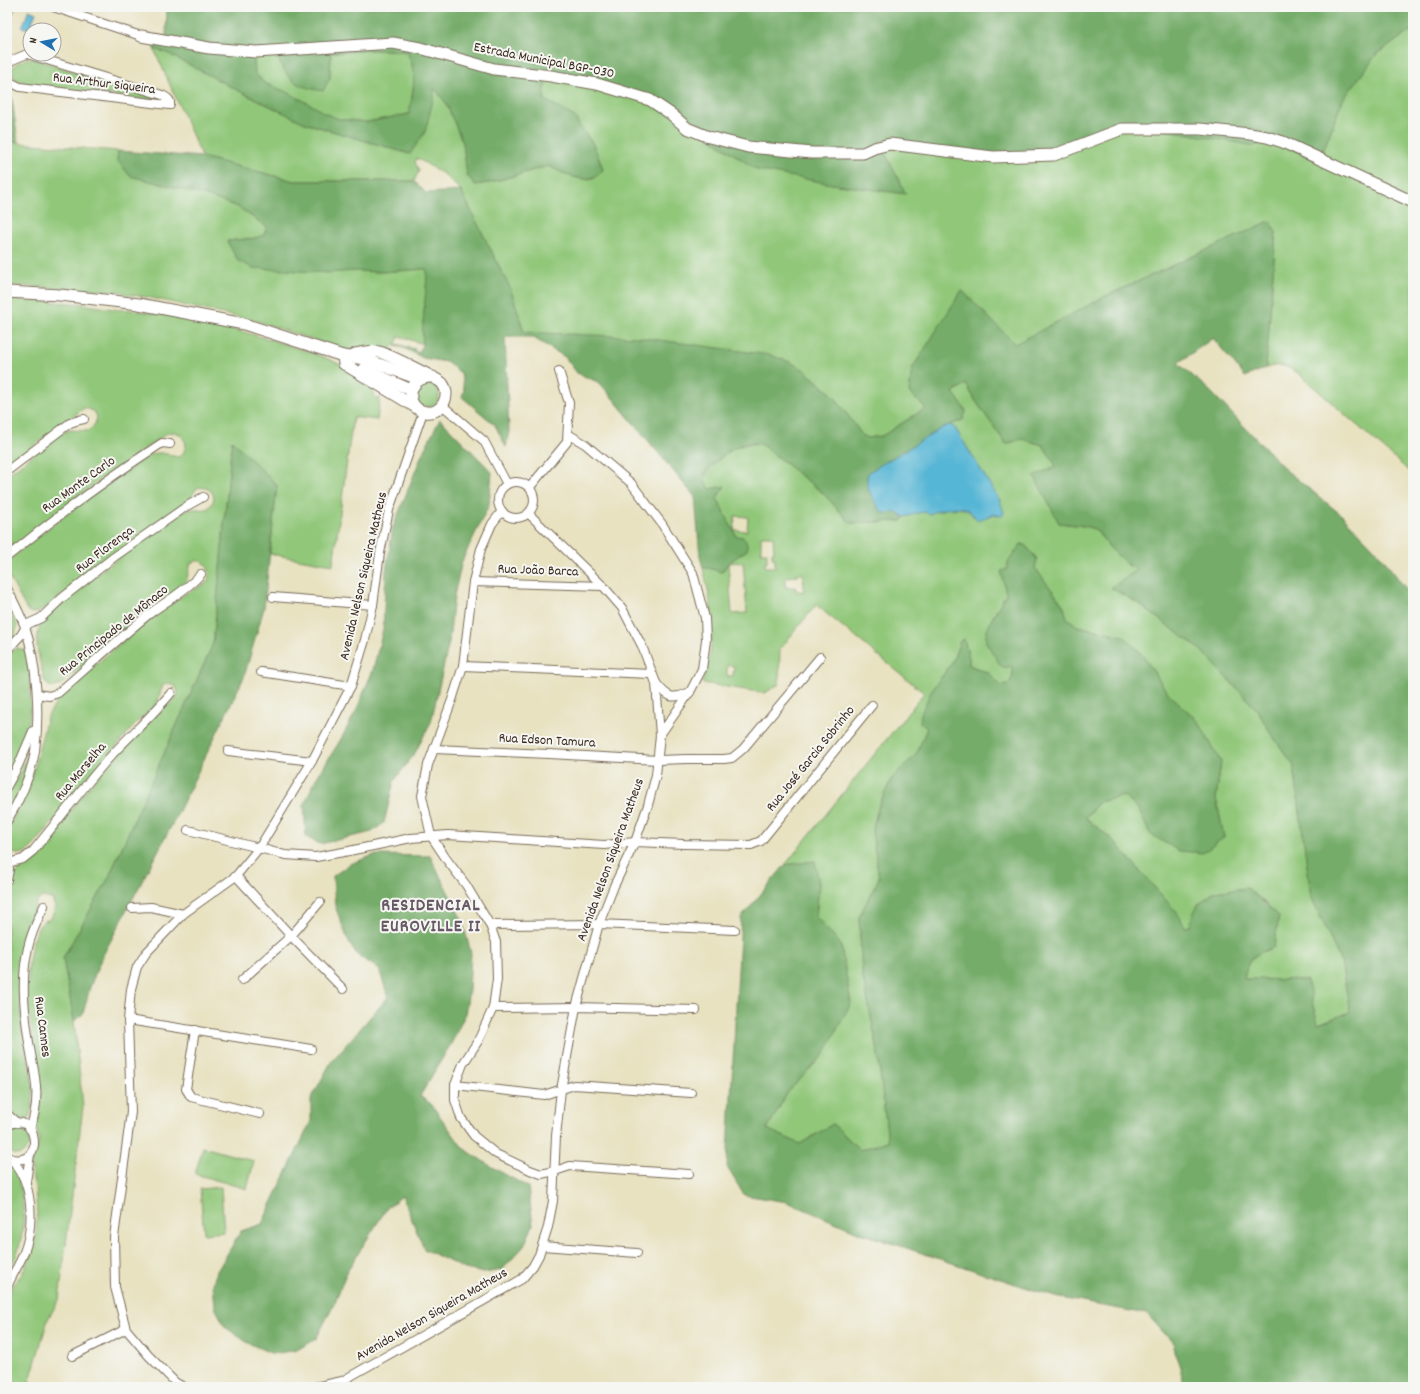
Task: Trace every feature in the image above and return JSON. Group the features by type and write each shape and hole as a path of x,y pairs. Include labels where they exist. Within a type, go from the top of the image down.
{"street":[{"path":"53,7 142,36"},
{"name":"Estrada Municipal BGP-030","path":"142,36 209,48 256,52 393,43 420,48 494,69 551,76 597,84 650,100 671,114 687,128 709,136 748,147 812,153 863,153 874,148 890,144 993,157 1054,155 1122,129 1200,129 1250,134 1283,142 1413,202"},
{"name":"Rua Arthur Siqueira","path":"7,68 10,61 27,54 162,95 169,100 170,105 20,87 10,82 7,73"},
{"path":"7,292 34,293 114,301 244,324 343,356 362,359 414,383 428,377 433,377"},
{"path":"378,352 388,354 433,377 442,384 446,394 442,405 434,412 419,409 410,402 344,364 343,356 362,359 378,352"},
{"path":"409,366 414,383 411,397 419,409"},
{"path":"530,487 567,442 569,403 560,371"},
{"path":"442,405 484,440 507,484"},
{"name":"Avenida Nelson Siqueira Matheus","path":"184,1387 176,1383 149,1356 126,1329 115,1287 114,1237 131,1112 128,1020 131,989 137,967 146,954 183,914 236,876 259,848 312,761 351,686 365,640 373,605 380,553 389,510 419,409"},
{"path":"7,471 70,424 84,419"},
{"path":"568,434 586,444 631,483 662,524 693,573 705,618 706,640 702,669 690,692 660,735"},
{"name":"Rua Monte Carlo","path":"7,557 70,506 117,472 162,443 170,444"},
{"path":"517,481 530,487 534,497 533,508 529,514 518,518 512,518 502,511 498,499 499,493 507,484 517,481"},
{"name":"Rua Florença","path":"7,650 31,622 41,618 61,599 114,557 187,506 203,497"},
{"path":"502,511 492,524 480,549 473,582 463,666 428,765 422,796 431,836 466,885 490,925 496,942 498,979 493,1008 478,1041 463,1064 455,1085 455,1100 460,1118 474,1136 496,1154 541,1174 570,1166 689,1174"},
{"name":"Avenida Nelson Siqueira Matheus","path":"315,1387 342,1381 522,1279 533,1266 542,1246 548,1227 553,1201 556,1136 561,1090 576,1007 599,924 614,886 635,842 648,805 656,775 660,735 656,683 651,674 642,646 622,608 603,586 529,514"},
{"name":"Rua Principado de Mônaco","path":"38,694 49,696 58,693 102,653 150,614 192,585 201,574"},
{"name":"Rua João Barca","path":"473,582 603,586"},
{"path":"7,588 25,628 33,660 38,694 35,751 18,801 7,821"},
{"path":"273,597 373,605"},
{"name":"Rua Edson Tamura","path":"434,749 658,760 732,758 743,749 820,657"},
{"path":"463,666 651,674"},
{"path":"261,672 351,686"},
{"path":"656,683 665,695 678,697 690,692"},
{"name":"Rua Marselha","path":"8,860 23,859 33,851 91,778 171,693"},
{"name":"Rua José Garcia Sobrinho","path":"188,830 284,855 316,856 349,851 411,838 448,835 604,844 635,842 750,845 761,842 872,705"},
{"path":"7,786 28,746 36,723"},
{"path":"228,751 312,761"},
{"path":"7,880 8,860"},
{"path":"236,876 291,936 343,989"},
{"path":"242,980 291,936 320,902"},
{"name":"Rua Cannes","path":"30,1129 34,1118 37,1094 36,1076 28,1037 24,980 28,948 34,927 44,906"},
{"path":"132,908 151,907 183,914"},
{"path":"490,925 599,924 735,930"},
{"path":"493,1008 576,1007 696,1010"},
{"path":"128,1020 311,1049"},
{"path":"195,1030 186,1089 191,1097 260,1114"},
{"path":"455,1085 544,1095 574,1085 691,1093"},
{"path":"7,1114 17,1123 30,1129 33,1133 35,1142 33,1150 30,1154 26,1183"},
{"path":"7,1126 17,1123"},
{"path":"9,1157 20,1159 30,1154"},
{"path":"7,1288 9,1279 23,1254 28,1241 30,1215 26,1183 16,1164 9,1157"},
{"path":"542,1246 637,1253"},
{"path":"72,1356 126,1329"}],"green space":[{"path":"7,7 16,7 10,20 7,19"},
{"path":"167,7 1413,7 1413,29 1377,54 1342,101 1319,162 1267,137 1255,146 1173,131 1122,125 1060,151 997,155 879,141 906,194 837,185 757,170 650,97 546,75 544,99 575,117 580,127 593,144 603,169 598,175 584,179 577,178 548,166 489,183 475,185 467,175 463,143 446,103 434,88 434,96 425,132 410,154 305,123 241,92 165,52 154,49 154,35 166,37","holes":["389,50 407,52 413,67 414,82 409,114 367,122 339,119 326,114 289,93 264,83 255,73 254,59 263,56 276,56 289,77 294,81 305,87 323,91 330,78 331,52"]},
{"path":"1413,29 1413,476 1298,373 1283,366 1266,368 1276,232 1270,221 1104,297 1015,345 962,291 912,369 909,393 926,408 882,436 868,438 862,435 833,395 804,370 790,362 524,332 511,290 461,191 445,175 417,158 415,162 419,171 414,181 294,181 202,157 154,49 165,52 241,92 305,123 410,154 434,87 446,103 463,143 467,175 475,185 489,183 548,166 569,176 585,179 598,175 603,169 593,144 580,127 575,117 544,100 546,75 650,97 757,170 879,140 997,155 1122,125 1267,137 1319,162 1342,101 1377,54"},
{"path":"368,50 407,52 413,67 414,75 409,114 367,122 339,119 326,114 289,93 264,83 255,73 254,59 263,56 276,56 330,78 331,52"},
{"path":"22,60 22,62 43,62 158,98 159,100 156,101 28,84 15,78 12,71 17,63"},
{"path":"7,87 11,92 18,142 7,142"},
{"path":"7,142 118,151 117,160 238,207 267,227 264,235 255,238 227,241 353,271 380,272 427,269 423,344 399,336 395,346 392,345 391,349 394,351 393,353 343,350 260,322 147,297 125,294 123,292 7,285"},
{"path":"118,151 202,157 294,181 414,181 426,193 461,191 511,290 524,332 637,337 770,355 790,362 804,370 833,395 862,435 868,438 882,436 926,408 909,393 912,369 962,290 1015,344 1104,297 1270,221 1276,232 1266,368 1245,377 1213,338 1178,363 1210,391 1287,471 1343,516 1381,556 1413,598 1413,1387 1185,1387 1173,1343 1147,1314 1055,1297 858,1232 787,1202 744,1195 727,1167 741,918 785,865 815,861 819,884 816,917 841,945 851,1003 824,1054 788,1092 767,1129 800,1144 833,1124 860,1150 888,1141 877,1046 862,973 859,917 879,878 872,831 879,805 892,778 917,753 927,728 920,723 921,714 931,691 952,663 960,641 964,639 969,658 969,665 989,673 1001,686 1010,683 1013,674 1012,667 1010,666 1005,668 1000,665 986,642 986,637 989,624 1006,594 1001,571 1007,569 1008,562 1021,544 1026,546 1037,559 1035,568 1063,605 1067,618 1077,626 1124,636 1144,657 1167,692 1198,721 1221,762 1216,798 1224,837 1203,853 1179,851 1150,834 1138,809 1124,796 1099,802 1086,817 1088,820 1113,840 1178,914 1185,927 1190,926 1192,916 1198,904 1214,892 1247,888 1279,916 1274,947 1256,955 1250,961 1247,966 1244,979 1307,980 1318,1024 1350,1012 1341,962 1311,896 1294,766 1269,731 1258,711 1201,650 1136,602 1111,588 1137,570 1128,565 1111,549 1095,529 1059,523 1034,476 1056,466 1043,445 1022,439 1006,444 975,400 966,384 953,392 966,411 963,420 944,427 869,472 867,477 868,488 877,505 884,513 897,512 904,517 902,521 850,523 824,494 761,444 748,443 736,447 725,454 706,472 705,481 710,489 725,486 717,498 736,536 743,537 747,543 747,550 728,563 722,572 703,568 700,557 695,497 600,383 577,373 565,357 532,337 505,337 509,431 506,447 495,425 462,397 464,390 461,373 446,362 423,358 404,348 395,346 396,344 415,349 414,351 419,353 421,349 427,269 329,273 253,268 238,261 227,241 255,238 264,235 267,227 238,207 207,196 130,176 117,160"},
{"path":"7,299 85,304 188,319 230,328 272,340 335,362 372,385 374,390 373,394 376,399 380,398 377,420 353,417 333,565 270,554 277,485 232,440 213,644 107,881 63,958 74,1021 83,1107 59,1300 48,1319 28,1387 7,1387 7,1301 12,1287 22,1274 30,1257 36,1234 37,1214 31,1162 38,1146 39,1137 35,1127 41,1094 27,1000 29,960 32,944 39,926 52,916 55,907 52,899 42,897 37,901 22,959 20,980 21,1012 33,1086 32,1107 29,1117 24,1120 12,1115 7,1109 7,890 15,875 54,832 89,787 122,749 164,708 175,700 178,692 175,686 169,683 164,684 157,704 137,722 31,848 21,854 18,854 7,848 7,829 16,813 33,773 47,717 58,700 70,687 144,623 185,594 207,583 209,574 208,569 201,561 191,563 186,582 181,589 136,620 60,685 55,687 50,687 44,680 37,648 38,632 40,625 45,618 101,571 184,511 208,508 212,504 213,496 210,490 206,488 197,488 188,501 45,608 36,613 27,610 7,573 7,563 11,558 69,512 149,455 160,453 178,457 183,454 186,443 180,434 174,432 167,433 78,496 7,552 7,475 62,433 70,430 89,431 95,424 97,417 93,411 84,408 7,466"},
{"path":"427,383 436,386 439,395 436,404 427,407 418,404 415,395 418,386"},
{"path":"966,384 975,400 1006,444 1022,439 1043,445 1056,466 1059,523 1095,529 1111,549 1128,565 1138,570 1111,588 1136,602 1201,650 1258,711 1269,731 1294,766 1311,896 1341,962 1351,1012 1318,1024 1306,980 1244,979 1247,966 1250,961 1256,955 1274,947 1279,916 1247,888 1214,892 1192,916 1190,926 1185,927 1178,914 1113,840 1088,820 1086,817 1099,802 1124,796 1138,809 1150,834 1224,837 1216,798 1221,762 1198,721 1167,692 1144,657 1124,636 1077,626 1067,618 1063,605 1035,568 1037,559 1026,546 1021,544 1016,552 1006,594 990,622 986,642 993,652 1012,667 1013,674 1010,683 1001,686 989,673 969,665 969,658 964,639 960,641 952,663 931,691 927,728 917,753 892,778 879,805 872,831 879,878 859,917 862,973 877,1046 888,1141 860,1150 833,1124 800,1144 767,1129 788,1092 824,1054 841,945 816,917 819,884 815,861 785,865 924,693 816,605 780,649 779,684 765,693 702,683 708,664 712,631 710,600 703,568 722,572 728,563 747,550 736,536 717,498 725,486 710,489 705,481 706,472 730,450 744,445 761,444 824,494 850,523 902,521 904,517 919,512 940,511 948,508 967,509 974,517 987,517 994,514 998,515 1000,501 955,428 950,425 963,420 966,411 953,392","holes":["735,516 748,517 747,531 734,530","761,536 773,536 774,552 772,552 772,558 775,558 775,567 765,567 765,562 767,562 767,552 761,552","743,562 747,613 732,614 728,563","796,574 803,574 804,591 796,591 796,587 786,588 786,577 796,576","727,665 734,666 733,676 727,676"]},
{"path":"440,419 492,472 489,505 462,561 454,596 449,642 431,722 415,753 394,781 384,823 372,832 320,844 306,837 304,806 314,782 341,739 356,711 373,670 383,629 386,571 393,527 423,452"},
{"path":"232,440 277,485 264,608 244,677 176,817 101,959 90,987 83,1014 74,1021 63,958 107,881 213,644"},
{"path":"7,601 17,625 15,636 7,645"},
{"path":"17,648 25,650 27,654 30,689 29,718 27,733 22,747 16,763 7,779 7,655"},
{"path":"31,746 30,760 27,770 19,792 7,817 7,792 17,779"},
{"path":"374,855 430,856 462,920 471,953 469,990 465,1015 452,1042 420,1096 431,1104 463,1148 492,1167 528,1187 533,1225 524,1246 502,1270 484,1273 465,1269 424,1249 402,1196 387,1208 347,1271 335,1302 316,1339 297,1350 273,1354 248,1343 225,1327 215,1307 213,1284 216,1273 241,1231 262,1224 311,1121 311,1099 331,1062 388,997 379,969 357,955 348,940 335,906 333,876 350,864"},
{"path":"15,1129 23,1131 27,1135 29,1141 25,1152 20,1154 14,1154 7,1150 7,1134"},
{"path":"203,1147 254,1161 247,1189 195,1174"},
{"path":"7,1163 15,1170 18,1180 22,1197 23,1219 21,1242 13,1263 7,1272"},
{"path":"221,1187 224,1232 204,1234 200,1189"}],"water":[{"path":"29,10 36,13 32,22 24,22"},
{"path":"950,425 955,428 1000,501 1004,513 1002,516 994,514 978,520 968,510 963,508 942,510 930,514 920,512 904,517 897,512 883,513 870,494 867,482 869,472 944,427"}],"district":[{"name":"RESIDENCIAL EUROVILLE II","path":"431,916"}]}
